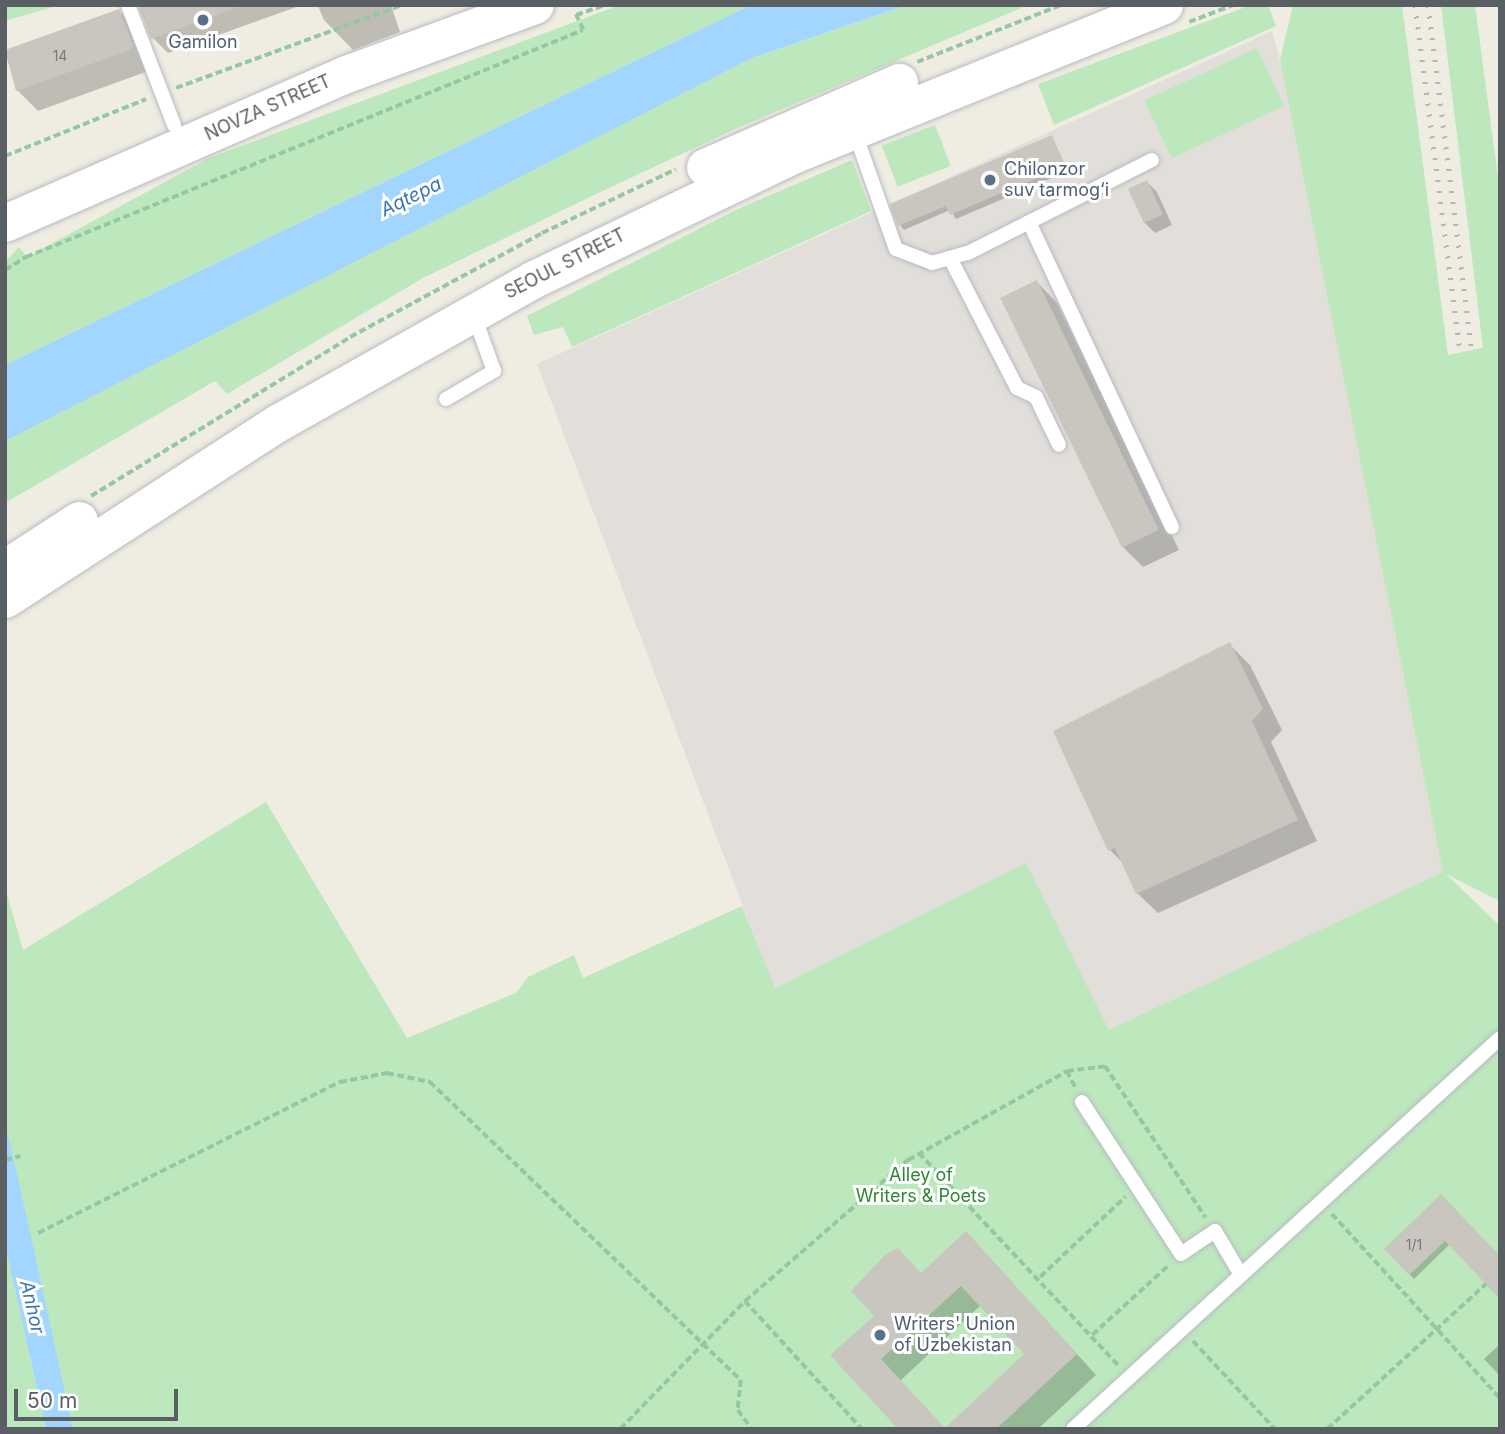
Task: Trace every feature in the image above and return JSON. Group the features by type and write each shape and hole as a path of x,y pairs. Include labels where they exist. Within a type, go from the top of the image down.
{"main road":[{"name":"NOVZA STREET","path":"5,201 167,109 464,5"},
{"name":"NOVZA STREET","path":"5,223 346,74 535,5"},
{"name":"SEOUL STREET","path":"5,568 274,396 530,254 788,129 1100,5"},
{"name":"SEOUL STREET","path":"5,599 279,422 472,312 631,230 853,129 1173,15"}],"lane":[{"path":"128,5 167,109"},
{"path":"853,129 896,248 932,263 950,258 1029,222 1152,160"},
{"path":"1029,222 1171,527"},
{"path":"950,258 1017,388 1036,397 1059,445"},
{"path":"446,399 494,371 472,312"},
{"path":"1073,1429 1500,1038"},
{"path":"1082,1102 1181,1254 1215,1231 1241,1275"}],"path":[{"path":"5,156 167,109 401,5"},
{"path":"5,270 26,257 583,30 576,15 605,5"},
{"path":"1173,15 1233,5"},
{"path":"620,1429 745,1301 919,1153 1067,1071 1105,1066 1215,1231"},
{"path":"38,1233 340,1082 387,1073 430,1082 741,1380 738,1410 752,1429"},
{"path":"919,1153 1040,1277 1129,1377"},
{"path":"5,1160 18,1157"},
{"path":"1040,1277 1136,1187"},
{"path":"1321,1202 1500,1398"},
{"path":"1091,1336 1181,1254"},
{"path":"1327,1429 1486,1284"},
{"path":"745,1301 862,1429"},
{"path":"1182,1329 1275,1429"}],"shaded area":[{"path":"1272,31 1293,110 1444,872 1109,1031 1026,864 774,988 537,364"}],"green space":[{"path":"5,5 56,5 56,6 5,21"},
{"path":"620,5 751,5 5,365 5,262 19,247 27,257 209,158"},
{"path":"907,5 1028,5 735,129 423,278 227,394 215,381 5,503 5,441 53,413 752,58"},
{"path":"1251,5 1268,5 1276,26 1054,125 1038,84"},
{"name":"Alley of Writers & Poets","path":"1293,5 1402,5 1448,355 1483,348 1441,5 1475,5 1500,192 1500,901 1446,874 1500,926 1500,1429 73,1429 5,1121 5,887 23,950 266,802 407,1038 516,993 528,977 574,955 583,978 742,906 775,988 1026,863 1109,1030 1443,872 1280,60"},
{"path":"1257,48 1284,106 1172,158 1145,100"},
{"path":"935,125 951,166 898,187 882,145"},
{"path":"852,160 871,211 572,347 563,327 534,335 527,316 740,208"},
{"path":"5,1245 46,1429 5,1429"}],"water":[{"name":"Aqtepa","path":"751,5 907,5 752,58 5,441 5,365"},
{"name":"Anhor","path":"5,1121 73,1429 46,1429 5,1245"}],"building":[{"path":"138,5 238,5 238,7 151,39"},
{"path":"119,9 133,45 130,50 16,91 5,50"},
{"path":"1052,135 1065,166 950,215 946,206 898,226 890,204"},
{"path":"1147,180 1163,214 1144,223 1128,189"},
{"path":"1037,280 1159,530 1122,548 1000,298"},
{"path":"1230,642 1263,709 1252,721 1298,820 1136,894 1115,848 1108,851 1053,731"},
{"path":"1441,1194 1500,1256 1500,1299 1445,1241 1409,1275 1384,1249"},
{"name":"Writers' Union of Uzbekistan","path":"966,1231 1077,1354 996,1429 898,1429 830,1355 874,1316 851,1291 885,1255 898,1248 921,1273","holes":["961,1286 1024,1354 945,1428 881,1359"]}],"railway":[{"path":"1415,5 1460,353"},
{"path":"1428,5 1472,351"}],"place":[{"name":"Gamilon","path":"203,20"},
{"name":"Chilonzor suv tarmog‘i","path":"990,180"},
{"name":"Writers' Union of Uzbekistan","path":"880,1335"}]}
